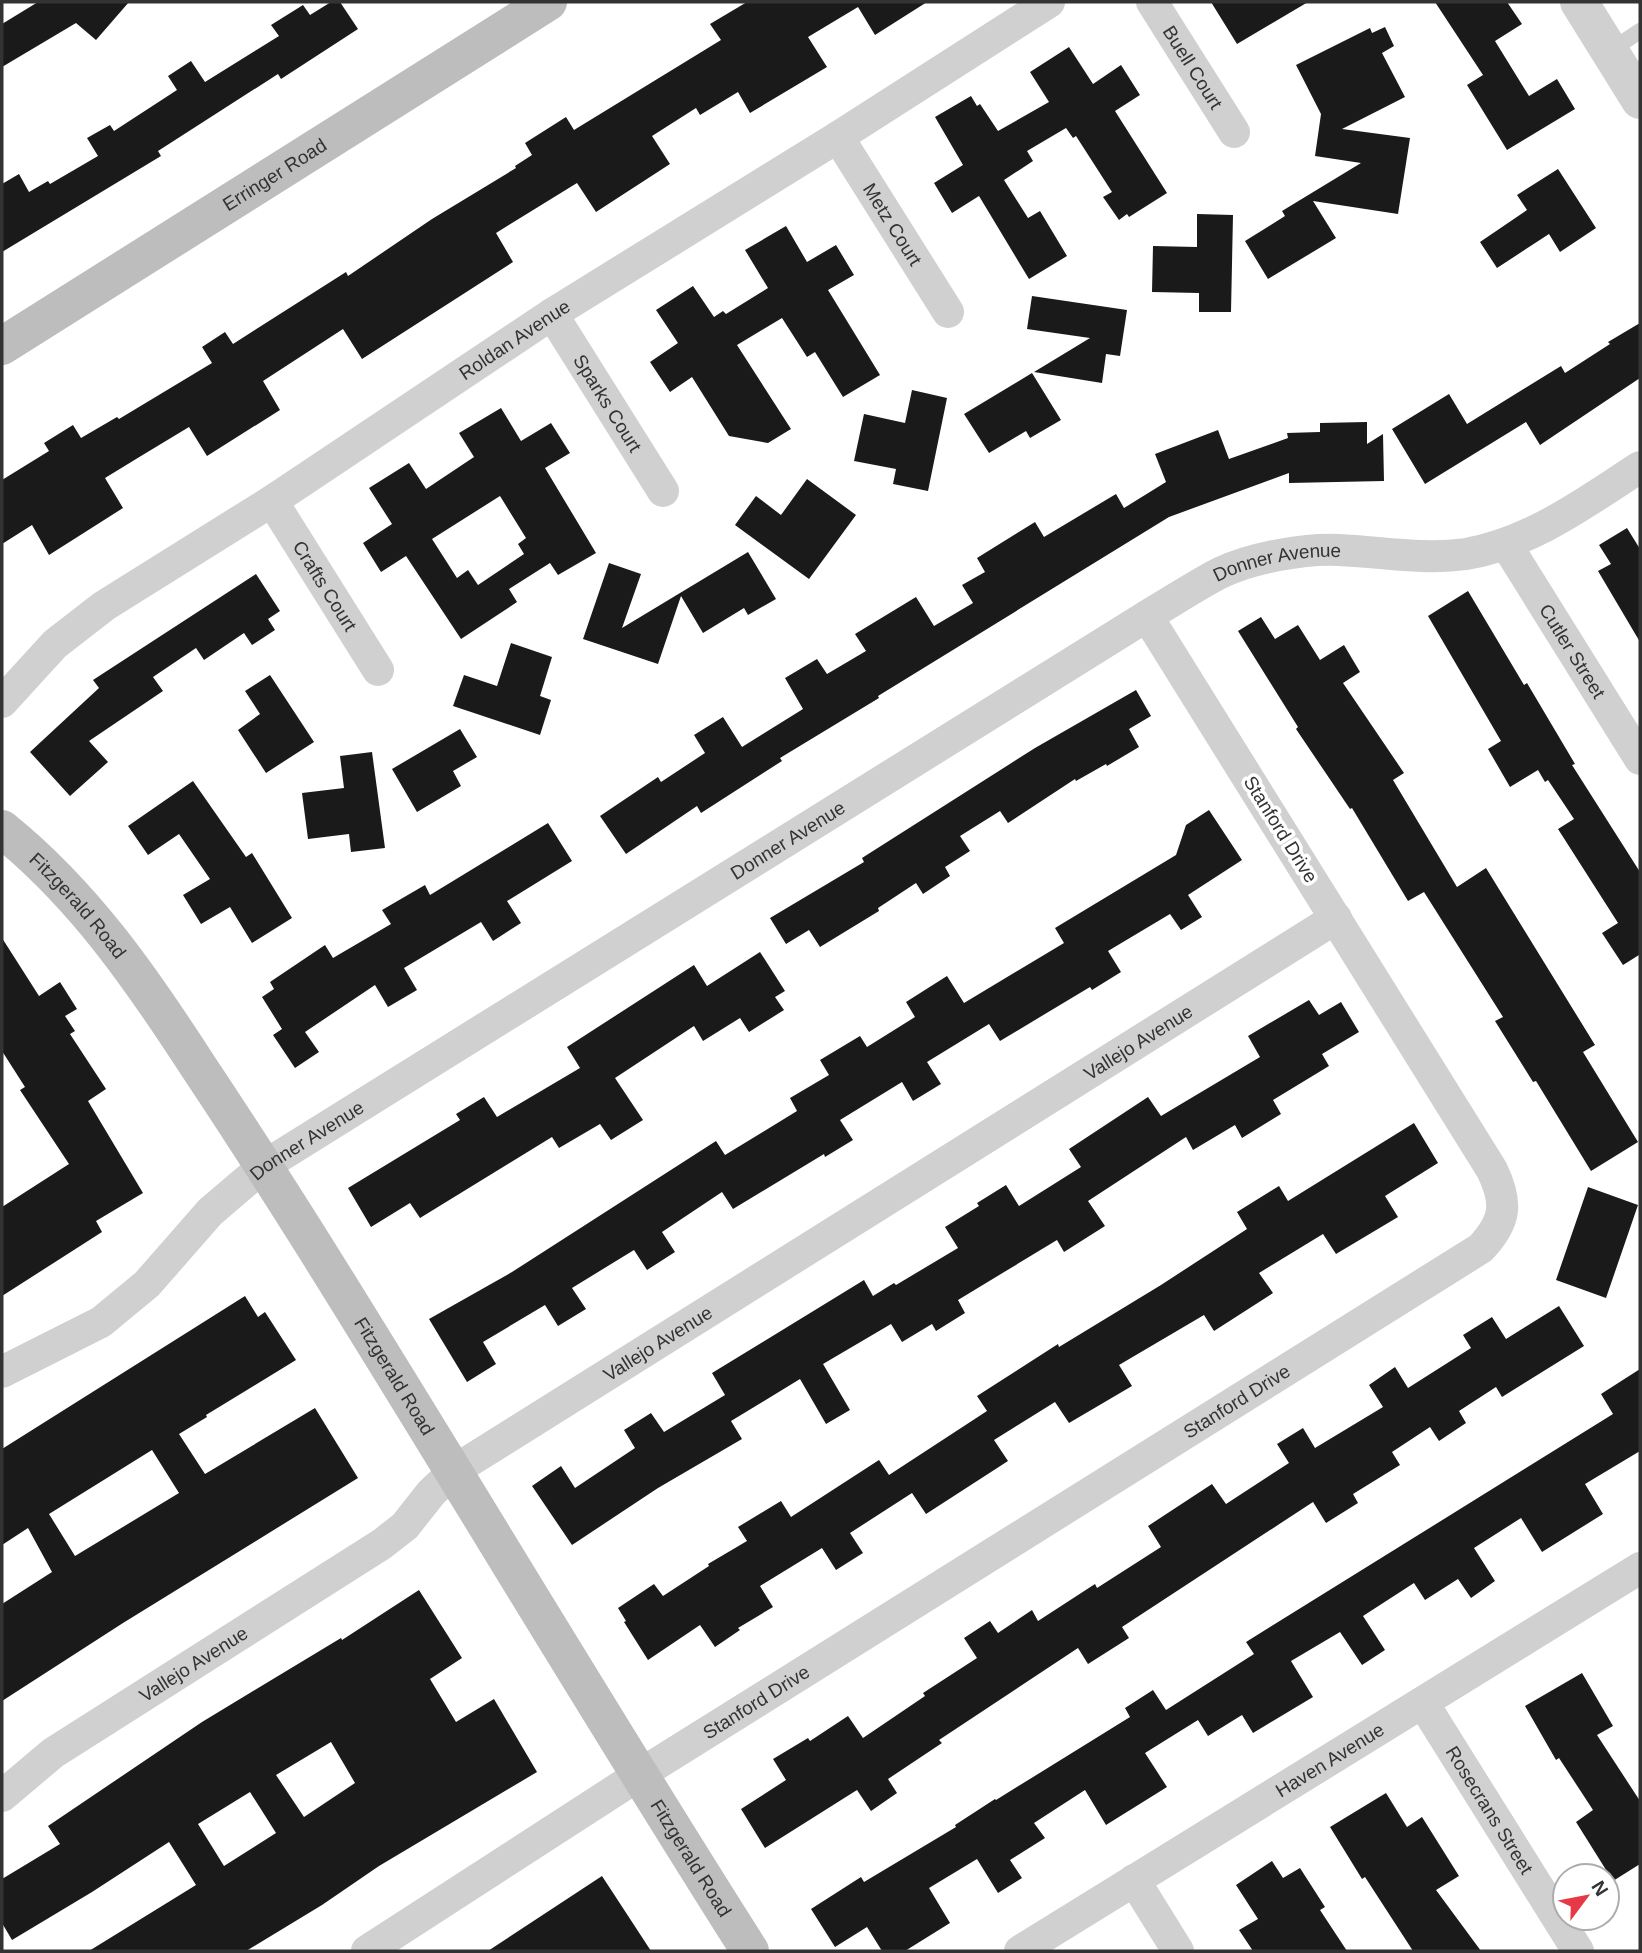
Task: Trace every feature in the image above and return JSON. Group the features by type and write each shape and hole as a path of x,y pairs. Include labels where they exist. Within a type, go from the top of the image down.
{"main road":[{"name":"Erringer Road","path":"2,346 548,2"},
{"name":"Fitzgerald Road","path":"2,830 29,852 105,932 156,1002 264,1166 455,1470 639,1776 750,1951"}],"street":[{"name":"Roldan Avenue","path":"2,702 55,644 104,606 272,501 552,314 838,137 1049,2"},
{"name":"Buell Court","path":"1152,2 1234,132"},
{"path":"1578,2 1625,41 1640,100"},
{"name":"Metz Court","path":"838,137 948,312"},
{"name":"Sparks Court","path":"552,314 663,491"},
{"name":"Donner Avenue","path":"2,1372 101,1322 147,1284 211,1212 264,1166 1147,616 1222,572 1281,554 1336,550 1429,558 1467,554 1506,544 1552,523 1640,467"},
{"name":"Crafts Court","path":"272,501 378,670"},
{"name":"Cutler Street","path":"1506,544 1640,759"},
{"name":"Stanford Drive","path":"367,1951 639,1776 1480,1248 1495,1232 1503,1212 1502,1189 1492,1170 1147,616"},
{"name":"Vallejo Avenue","path":"2,1796 53,1753 382,1544 405,1526 431,1493 455,1470 1336,918"},
{"name":"Haven Avenue","path":"1020,1951 1640,1568"},
{"name":"Rosecrans Street","path":"1423,1703 1577,1951"},
{"path":"1134,1880 1178,1951"}],"building":[{"path":"38,2 129,2 96,40 76,23 2,67 2,24"},
{"path":"331,2 340,2 358,29 281,79 278,74 158,151 161,156 2,252 2,184 19,174 29,192 48,181 50,184 98,156 87,138 110,125 114,131 177,90 168,76 191,61 205,82 279,36 271,25 303,5 310,15"},
{"path":"747,2 927,2 875,35 858,7 808,37 827,67 750,113 738,92 700,115 696,108 652,136 670,164 596,212 577,183 496,233 513,262 362,359 343,329 263,381 280,410 207,456 189,427 105,478 123,508 49,555 32,525 2,544 2,480 49,451 44,443 73,425 81,438 117,417 119,419 212,363 202,347 225,332 233,344 346,272 348,276 432,219 516,168 515,166 532,155 525,143 566,117 574,130 721,40 710,24"},
{"path":"1211,2 1308,2 1237,44"},
{"path":"1435,2 1507,2 1522,24 1495,41 1529,96 1557,79 1575,109 1507,150 1467,85 1483,75"},
{"path":"1385,27 1394,46 1382,53 1405,97 1342,129 1410,138 1398,214 1313,201 1336,238 1268,279 1245,241 1285,216 1282,211 1361,163 1315,156 1321,114 1296,65 1370,28 1372,33"},
{"path":"1069,47 1093,84 1121,65 1140,95 1115,111 1167,193 1129,217 1127,214 1119,220 1103,197 1112,192 1076,136 1073,138 1066,128 1027,151 1033,161 1004,180 1028,218 1040,211 1067,256 1029,279 979,196 952,213 934,183 963,165 935,117 971,96 977,106 980,104 998,131 1049,102 1030,72"},
{"path":"1558,169 1596,228 1560,252 1549,234 1497,268 1480,242 1527,210 1517,195"},
{"path":"1197,214 1233,215 1231,312 1199,312 1199,293 1152,292 1153,246 1197,247"},
{"path":"786,226 807,262 836,245 854,275 828,290 880,375 843,397 815,352 807,357 782,318 737,345 791,429 768,443 729,436 692,377 670,392 650,362 678,343 656,310 693,286 714,317 723,311 726,314 768,288 745,250"},
{"path":"1032,296 1127,310 1120,356 1106,354 1102,383 1034,372 1090,338 1027,329"},
{"path":"1640,323 1640,378 1540,445 1526,422 1425,484 1392,429 1449,394 1467,424 1561,366 1565,373"},
{"path":"1032,373 1061,420 1030,438 1026,431 989,453 964,414"},
{"path":"912,390 947,398 928,491 893,484 896,469 854,461 864,414 905,423"},
{"path":"501,408 521,441 551,423 570,453 545,468 596,553 558,575 550,563 509,589 517,602 461,639 406,556 381,572 363,543 392,524 369,488 409,463 426,489 474,457 459,433","holes":["500,496 526,538 518,544 524,554 478,585 468,570 457,578 432,539"]},
{"path":"1367,422 1367,444 1383,434 1384,481 1289,483 1289,473 1169,517 878,696 879,698 780,758 782,761 701,813 697,806 626,854 600,816 658,777 661,782 705,753 694,735 723,717 742,747 803,709 785,678 817,659 827,674 866,651 855,634 916,597 934,626 973,603 962,585 985,572 977,558 1035,522 1044,537 1116,494 1124,508 1166,482 1155,454 1218,430 1229,459 1288,438 1287,433 1320,432 1320,423"},
{"path":"807,479 856,515 809,579 735,525 756,496 781,515"},
{"path":"1627,528 1640,549 1640,642 1598,571 1611,564 1599,545"},
{"path":"748,552 776,599 748,615 744,608 703,633 681,596 658,664 583,639 609,563 641,574 622,628"},
{"path":"256,574 280,611 268,619 275,630 252,645 244,633 204,660 196,648 153,677 163,691 89,741 108,762 70,796 30,752 99,688 93,680"},
{"path":"1468,591 1524,685 1527,683 1575,764 1572,765 1640,872 1640,957 1639,955 1623,965 1602,933 1618,923 1558,829 1574,819 1548,780 1545,782 1538,770 1510,787 1488,749 1501,741 1428,616"},
{"path":"1261,617 1275,639 1298,625 1320,660 1344,645 1360,672 1343,683 1404,773 1393,780 1457,887 1486,868 1595,1045 1583,1052 1638,1142 1591,1171 1536,1081 1533,1082 1495,1021 1503,1017 1424,892 1408,901 1352,808 1350,809 1296,729 1298,727 1238,631"},
{"path":"511,643 552,657 540,696 551,700 540,735 453,706 464,675 497,686"},
{"path":"270,675 314,742 266,773 238,730 260,714 245,691"},
{"path":"1136,690 1151,716 1129,729 1139,747 1107,766 1106,764 1076,781 1075,779 1008,823 1000,811 960,836 970,851 945,867 950,876 923,894 916,883 878,908 879,911 820,947 809,930 786,944 770,918 864,862 862,858 1035,748"},
{"path":"460,729 477,757 453,771 461,786 417,812 392,769"},
{"path":"372,752 385,848 351,852 349,834 308,839 302,793 344,788 340,756"},
{"path":"193,781 246,857 252,853 292,918 252,943 230,907 201,924 183,895 210,879 179,834 148,855 128,826"},
{"path":"1209,810 1242,860 1188,895 1202,917 1181,930 1170,914 1108,951 1121,972 1092,990 1090,987 1000,1041 989,1024 927,1062 941,1084 913,1101 902,1082 840,1120 853,1140 825,1157 824,1154 733,1209 722,1192 662,1232 675,1252 647,1270 634,1250 572,1288 586,1309 558,1326 545,1305 483,1342 496,1364 467,1382 429,1319 512,1272 716,1141 725,1155 797,1111 790,1098 829,1075 820,1060 860,1036 867,1047 915,1017 906,1002 947,976 964,1003 1064,943 1055,928 1176,855 1186,825"},
{"path":"548,823 572,861 507,901 521,923 493,941 481,922 404,968 417,990 388,1007 375,985 305,1032 319,1052 295,1068 273,1035 282,1029 262,997 274,989 270,982 325,945 333,958 391,924 382,910 425,885 430,895"},
{"path":"2,938 39,996 60,982 77,1009 65,1016 75,1031 70,1034 106,1089 88,1101 143,1193 96,1221 102,1232 2,1296 2,1207 69,1164 20,1090 25,1087 2,1051"},
{"path":"760,952 785,991 775,997 784,1010 749,1032 740,1018 703,1041 694,1026 615,1078 643,1120 611,1140 600,1124 559,1148 552,1137 420,1218 410,1203 371,1227 348,1188 460,1120 456,1114 484,1097 497,1117 580,1068 567,1047 694,965 707,986"},
{"path":"1309,1000 1319,1015 1341,1002 1359,1032 1322,1054 1329,1066 1273,1100 1281,1114 1242,1138 1235,1125 1193,1150 1186,1137 1088,1201 1105,1226 1064,1252 1057,1240 958,1300 965,1313 936,1331 932,1324 902,1342 891,1324 823,1364 850,1410 826,1424 800,1379 731,1421 742,1439 658,1488 572,1545 532,1486 561,1466 575,1488 635,1448 624,1430 651,1413 664,1432 725,1395 712,1373 864,1280 873,1296 958,1248 945,1227 979,1206 977,1203 1006,1185 1019,1206 1081,1167 1069,1149 1148,1097 1161,1116 1260,1057 1248,1036"},
{"path":"1414,1123 1438,1163 1385,1196 1398,1217 1336,1254 1323,1234 1259,1273 1273,1293 1214,1331 1204,1315 1119,1365 1132,1386 1069,1423 1055,1402 994,1440 1008,1461 926,1514 912,1493 850,1533 863,1553 836,1570 822,1548 760,1586 773,1607 738,1628 740,1630 715,1647 700,1625 648,1660 618,1608 654,1584 663,1596 709,1566 708,1564 747,1541 738,1527 781,1501 791,1517 879,1460 889,1475 987,1411 977,1396 1058,1344 1059,1347 1161,1285 1247,1229 1237,1212 1279,1186 1288,1201"},
{"path":"1588,1187 1638,1205 1606,1298 1556,1280"},
{"path":"245,1296 258,1317 265,1312 296,1360 179,1434 205,1474 315,1408 358,1478 2,1701 2,1604 52,1572 28,1528 2,1545 2,1449","holes":["152,1450 179,1493 75,1556 49,1514"]},
{"path":"1559,1306 1584,1346 1502,1397 1496,1387 1459,1411 1466,1423 1439,1441 1430,1427 1392,1452 1400,1465 1353,1494 1358,1503 1326,1523 1313,1502 1122,1627 1129,1638 1088,1664 1078,1648 939,1740 942,1743 888,1779 897,1793 871,1811 857,1790 765,1848 741,1809 786,1780 773,1759 808,1738 810,1741 848,1716 863,1738 925,1696 923,1693 977,1658 964,1638 990,1621 998,1633 1032,1610 1038,1621 1095,1584 1097,1588 1161,1547 1148,1526 1212,1484 1226,1504 1289,1463 1277,1444 1303,1428 1315,1448 1383,1407 1369,1385 1395,1367 1408,1388 1471,1348 1463,1335 1492,1317 1506,1339"},
{"path":"1640,1369 1640,1451 1585,1484 1603,1514 1542,1552 1521,1518 1474,1548 1495,1581 1471,1598 1458,1579 1425,1600 1414,1583 1363,1616 1385,1650 1362,1665 1340,1632 1291,1661 1313,1697 1253,1733 1242,1715 1208,1736 1198,1720 1145,1753 1167,1787 1106,1825 1085,1790 1034,1823 1045,1838 1010,1860 1022,1878 998,1893 977,1859 929,1888 950,1923 905,1951 882,1951 867,1927 835,1947 811,1909 861,1877 864,1882 956,1827 955,1825 995,1799 1130,1717 1125,1708 1153,1690 1166,1710 1254,1654 1246,1642 1613,1414 1601,1394"},
{"path":"419,1590 462,1658 430,1679 456,1722 494,1699 537,1772 379,1866 322,1905 246,1951 89,1951 196,1885 169,1842 12,1940 2,1923 2,1879 60,1844 48,1826 202,1722 341,1638 342,1640","holes":["331,1742 355,1783 304,1817 276,1775","250,1792 276,1833 224,1866 198,1824"]},
{"path":"1582,1673 1613,1726 1597,1735 1640,1801 1640,1864 1621,1876 1621,1862 1601,1862 1576,1822 1593,1810 1559,1758 1556,1760 1525,1706"},
{"path":"1386,1793 1407,1827 1422,1817 1459,1876 1436,1890 1481,1951 1413,1951 1365,1877 1362,1879 1330,1827"},
{"path":"1272,1861 1283,1878 1300,1868 1325,1907 1320,1910 1347,1951 1253,1951 1239,1930 1258,1919 1236,1885"},
{"path":"602,1876 651,1951 488,1951"}]}
